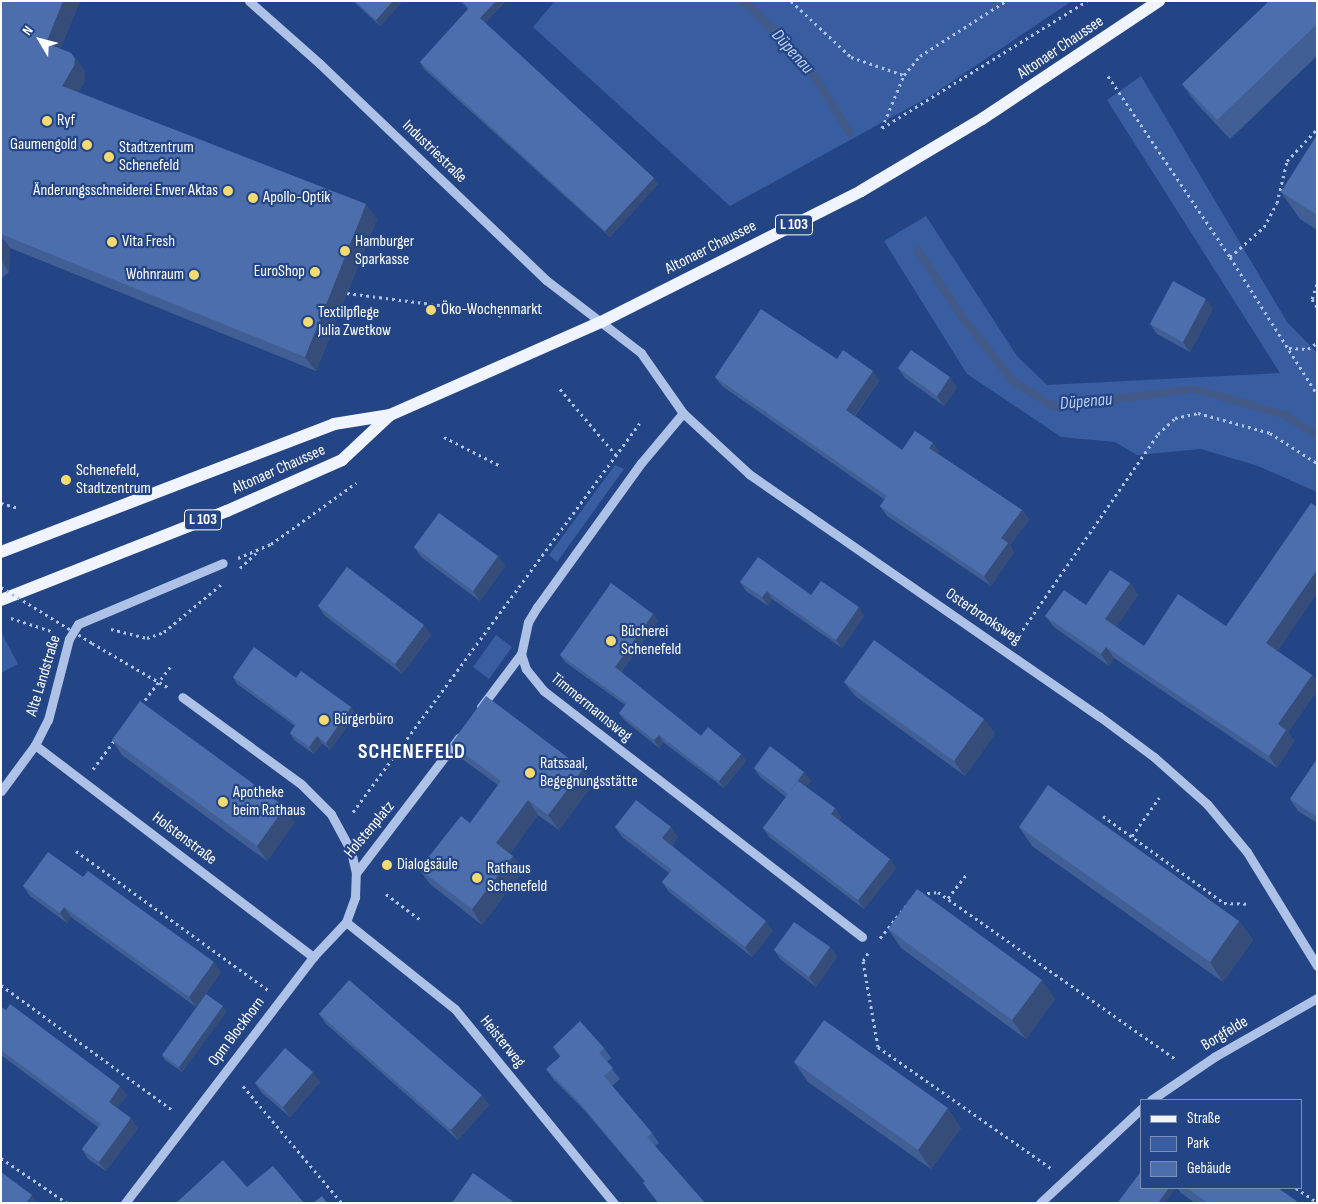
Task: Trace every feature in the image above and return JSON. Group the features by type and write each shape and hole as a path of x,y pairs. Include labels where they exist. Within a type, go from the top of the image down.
{"main road":[{"name":"Altonaer Chaussee","path":"1,552 334,424 390,415 602,322 861,191 982,119 1159,1"},
{"name":"Altonaer Chaussee","path":"1,600 227,511 342,460 390,415"}],"street":[{"name":"Industriestraße","path":"249,1 320,63 546,280 602,322"},
{"name":"Osterbrooksweg","path":"602,322 641,353 683,413 749,474 1154,757 1207,804 1247,852 1317,966"},
{"path":"476,714 521,654 528,622 537,607 642,463 683,413"},
{"name":"Alte Landstraße","path":"1,791 36,745 48,720 68,639 78,624 223,563"},
{"name":"Timmermannsweg","path":"521,654 526,669 544,692 862,937"},
{"name":"Holstenplatz","path":"182,697 317,799 338,824 351,851 356,873"},
{"name":"Holstenplatz","path":"356,873 465,729"},
{"name":"Holstenstraße","path":"36,745 313,957"},
{"name":"Opm Blockhorn","path":"125,1203 313,957 346,922 355,897 356,873"},
{"name":"Heisterweg","path":"346,922 455,1009 614,1203"},
{"name":"Borgfelde","path":"1152,1099 1214,1057 1317,998"},
{"path":"1040,1203 1064,1178 1140,1110"}],"path":[{"path":"790,1 851,57 904,74"},
{"path":"1006,1 920,56 904,74 882,128 1087,1"},
{"path":"1108,76 1230,257 1317,394"},
{"path":"1230,257 1264,227 1277,203 1286,160 1317,129"},
{"path":"1317,284 1312,299 1317,307"},
{"path":"347,293 492,312 502,316"},
{"path":"1288,348 1308,349 1317,343"},
{"path":"560,389 616,455"},
{"path":"1019,635 1158,434 1175,418 1198,413 1270,433 1317,462"},
{"path":"353,812 640,423"},
{"path":"444,437 501,466"},
{"path":"235,572 256,553 356,483"},
{"path":"1,503 19,508"},
{"path":"223,563 256,553"},
{"path":"104,628 147,638 164,632 229,578"},
{"path":"1,588 153,677"},
{"path":"4,613 17,622 35,625 59,634"},
{"path":"81,644 86,634"},
{"path":"137,711 171,666"},
{"path":"90,772 122,731"},
{"path":"1132,836 1159,798"},
{"path":"1103,816 1224,903 1249,904"},
{"path":"76,851 269,990"},
{"path":"948,898 967,874"},
{"path":"1064,1178 878,1047 863,961 912,895 938,892 948,898 1174,1058"},
{"path":"386,894 422,921"},
{"path":"1,985 174,1111"},
{"path":"243,1086 342,1203"},
{"path":"1,1158 67,1203"},
{"path":"1298,1189 1317,1202"}],"green space":[{"path":"555,1 1072,1 932,95 730,206 533,27"},
{"path":"1141,76 1287,322 1317,353 1317,492 1258,466 1201,449 1137,455 1115,442 1061,437 967,374 884,241 926,216 1017,356 1047,385 1280,373 1107,100"},
{"path":"615,465 624,469 557,562 549,555"},
{"path":"1,632 18,664 1,673"},
{"path":"496,635 512,647 489,679 473,667"}],"building":[{"name":"Stadtzentrum Schenefeld","path":"1,1 63,1 46,43 71,53 75,59 74,66 62,86 366,204 305,357 1,234"},
{"path":"355,1 393,1 376,20"},
{"path":"462,1 496,1 480,18 654,178 605,231 420,62 469,8"},
{"path":"1269,1 1317,1 1317,24 1217,120 1182,84"},
{"path":"1317,135 1317,215 1281,192"},
{"path":"1173,281 1206,299 1183,342 1150,324"},
{"path":"761,309 837,359 843,350 873,371 846,410 902,450 915,431 933,443 929,448 1022,510 1001,538 1008,543 984,576 880,506 887,496 715,377"},
{"path":"911,350 950,377 937,396 898,368"},
{"path":"1311,503 1317,507 1317,570 1266,643 1312,675 1278,724 1286,730 1269,756 1106,647 1101,654 1045,616 1064,590 1086,605 1110,570 1130,583 1105,619 1144,646 1178,594 1226,626"},
{"path":"439,513 498,556 473,591 414,547"},
{"path":"758,557 811,595 821,581 859,607 836,640 767,591 762,597 740,582"},
{"path":"347,567 424,625 395,664 318,606"},
{"path":"611,583 653,614 615,667 701,736 708,727 741,754 719,781 659,735 654,740 619,713 627,703 560,655"},
{"path":"874,640 984,719 954,761 844,682"},
{"path":"254,647 296,678 301,671 351,707 326,743 317,736 309,747 290,733 296,724 233,677"},
{"path":"486,696 583,769 548,815 528,800 496,843 513,856 472,909 419,869 461,816 470,823 501,781 451,744"},
{"path":"140,701 285,807 257,846 112,740"},
{"path":"770,746 804,772 788,794 754,768"},
{"path":"1317,759 1317,817 1290,799"},
{"path":"798,781 835,808 831,814 890,859 858,900 763,828"},
{"path":"1048,785 1239,921 1210,962 1019,827"},
{"path":"636,800 671,827 662,838 766,921 745,947 662,882 672,870 615,827"},
{"path":"48,852 83,877 88,871 214,962 189,997 64,907 60,913 23,886"},
{"path":"917,889 1042,980 1012,1020 888,929"},
{"path":"794,922 830,947 809,977 774,950"},
{"path":"349,980 482,1095 451,1130 319,1014"},
{"path":"206,994 223,1006 179,1067 162,1055"},
{"path":"10,1004 120,1086 109,1102 131,1118 99,1162 82,1149 101,1124 1,1050 1,1007 6,1010"},
{"path":"824,1020 948,1108 918,1150 794,1062"},
{"path":"580,1021 604,1048 599,1053 613,1068 604,1076 652,1133 647,1137 705,1203 659,1203 643,1183 645,1181 578,1101 546,1069 561,1056 553,1047"},
{"path":"285,1048 313,1072 283,1107 255,1083"},
{"path":"223,1160 247,1187 273,1166 304,1203 176,1203"},
{"path":"1,1172 32,1195 26,1203 1,1203"},
{"path":"473,1173 515,1203 452,1203"},
{"path":"1140,1173 1140,1189 1168,1189 1158,1203 1118,1202"},
{"path":"1188,1189 1279,1189 1299,1203 1208,1203"},
{"path":"322,1196 327,1203 313,1203"}],"waterway":[{"name":"Düpenau","path":"744,1 805,61 850,133"},
{"name":"Düpenau","path":"918,250 960,314 1013,381 1055,407 1194,389 1285,415 1317,435"}],"place":[{"name":"Ryf","path":"47,121"},
{"name":"Gaumengold","path":"87,145"},
{"name":"Stadtzentrum Schenefeld","path":"109,157"},
{"name":"Änderungsschneiderei Enver Aktas","path":"228,191"},
{"name":"Apollo-Optik","path":"253,198"},
{"name":"Vita Fresh","path":"112,242"},
{"name":"Hamburger Sparkasse","path":"345,251"},
{"name":"EuroShop","path":"315,272"},
{"name":"Wohnraum","path":"194,275"},
{"name":"Öko-Wochenmarkt","path":"431,310"},
{"name":"Textilpflege Julia Zwetkow","path":"308,322"},
{"name":"Schenefeld, Stadtzentrum","path":"66,480"},
{"name":"Bücherei Schenefeld","path":"611,641"},
{"name":"Bürgerbüro","path":"324,720"},
{"name":"Ratssaal, Begegnungsstätte","path":"530,773"},
{"name":"Apotheke beim Rathaus","path":"223,802"},
{"name":"Dialogsäule","path":"387,865"},
{"name":"Rathaus Schenefeld","path":"477,878"}],"district":[{"name":"SCHENEFELD","path":"412,752"}]}
